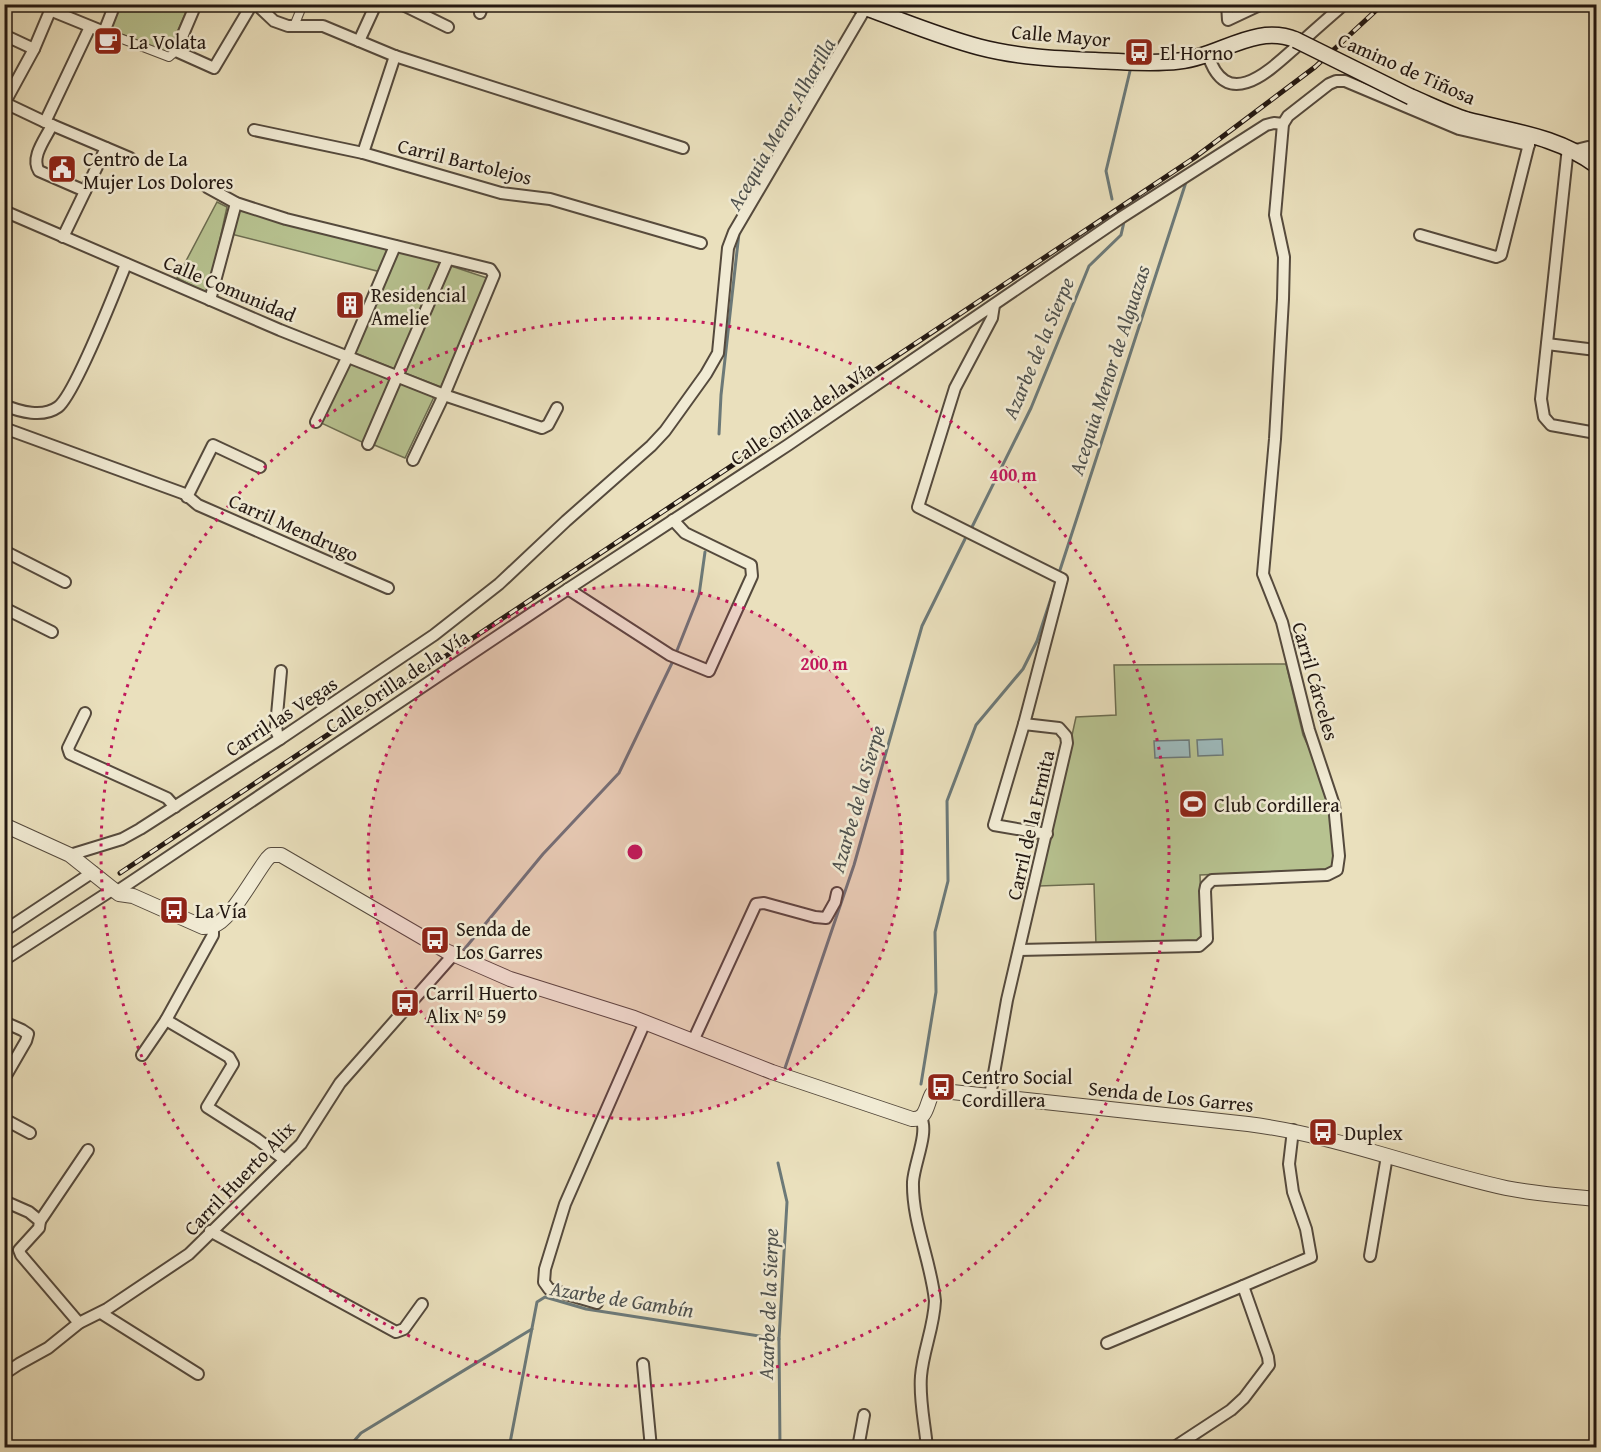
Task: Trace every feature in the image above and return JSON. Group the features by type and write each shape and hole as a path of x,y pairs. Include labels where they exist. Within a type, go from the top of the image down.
{"main road":[{"name":"Calle Mayor","path":"863,6 967,44 1012,54 1149,62 1178,61 1203,56"},
{"name":"Camino de Tiñosa","path":"1203,56 1248,38 1263,34 1278,34 1296,40 1457,117 1530,140 1572,148 1596,165"}],"street":[{"path":"104,32 115,4"},
{"path":"130,158 5,104 34,49 52,7 90,27 169,57 176,51 196,4"},
{"path":"176,51 214,68 254,4 274,21 288,26 324,26 395,56 682,148"},
{"path":"294,26 303,4"},
{"path":"359,41 376,4"},
{"path":"400,4 448,27"},
{"path":"1227,4 1228,20 1262,4"},
{"path":"1203,56 1224,80 1240,84 1253,81 1270,70 1341,5"},
{"name":"Carril las Vegas","path":"70,855 122,839 175,807 393,664 499,584 651,446 665,431 706,374 719,346 728,248 734,232 863,6"},
{"path":"85,191 39,171 35,159 90,27"},
{"path":"4,35 34,49"},
{"path":"363,153 395,56"},
{"name":"Calle Orilla de la Vía","path":"4,960 114,891 568,589 788,446 1214,158 1270,123 1283,123 1288,116 1329,84 1341,80 1350,82 1459,129 1530,140"},
{"name":"Carril Cárceles","path":"1019,950 1199,946 1207,939 1205,891 1206,886 1212,880 1327,875 1334,873 1339,865 1334,805 1309,730 1282,622 1263,574 1275,439 1283,299 1284,257 1275,215 1283,123"},
{"name":"Carril Bartolejos","path":"254,130 363,153 501,193 550,199 701,243"},
{"path":"1420,235 1496,257 1501,255 1530,140"},
{"path":"63,237 106,148"},
{"path":"1596,148 1572,148 1541,399 1544,417 1551,424 1596,433"},
{"path":"207,187 236,203 286,219 490,269 495,276 444,395 413,460"},
{"path":"210,300 236,203"},
{"name":"Calle Comunidad","path":"4,211 210,300 444,395 542,428 548,425 557,408"},
{"path":"316,422 348,356 395,246"},
{"path":"368,444 448,259"},
{"path":"4,405 31,413 44,412 58,407 74,385 126,264"},
{"name":"Carril de la Ermita","path":"990,1096 1007,1000 1067,743 1066,736 1059,728 1024,724 1062,579 918,507 955,388 992,318 994,305"},
{"path":"1547,344 1596,350"},
{"name":"Carril Mendrugo","path":"4,429 187,496 198,505 388,588"},
{"name":"Carril Mendrugo","path":"187,496 213,445 260,467"},
{"path":"568,589 670,655 709,670 752,576 751,565 692,537 681,530 673,520"},
{"path":"4,550 65,582"},
{"path":"4,608 52,632"},
{"path":"280,738 276,726 281,671"},
{"path":"85,713 68,748 70,754 167,798 175,807"},
{"path":"1024,724 994,825 1047,834"},
{"path":"4,825 70,855 114,891 141,899 203,927 213,926 229,913 267,859 276,854 287,857 453,955 510,979 645,1022 783,1076 908,1118 921,1118 924,1129 916,1163 913,1190 935,1301 935,1312 921,1374 920,1395 927,1448"},
{"path":"4,931 93,872"},
{"path":"693,1041 756,904 764,903 826,918 837,893"},
{"path":"142,1055 166,1020 213,935 213,926"},
{"name":"Carril Huerto Alix","path":"4,1374 48,1348 80,1323 101,1313 182,1259 305,1138 340,1083 453,955"},
{"path":"166,1020 229,1057 233,1064 207,1107 285,1160"},
{"path":"4,1022 28,1034 4,1079"},
{"path":"597,1303 549,1290 544,1282 545,1269 565,1204 645,1022"},
{"name":"Senda de Los Garres","path":"921,1118 931,1096 937,1092 1293,1130 1505,1188 1596,1199"},
{"path":"4,1119 30,1133"},
{"path":"1107,1343 1311,1257 1306,1229 1293,1192 1289,1164 1293,1130"},
{"path":"80,1323 21,1256 20,1250 39,1228 40,1221 88,1150"},
{"path":"1370,1257 1387,1156"},
{"path":"4,1201 29,1212 40,1221"},
{"path":"210,1231 396,1332 404,1329 422,1304"},
{"path":"1173,1448 1231,1410 1244,1398 1269,1365 1244,1286"},
{"path":"101,1313 198,1374"},
{"path":"643,1364 651,1448"},
{"path":"858,1448 864,1414"}],"green space":[{"path":"121,5 189,5 168,53 109,29"},
{"path":"217,202 227,207 208,294 177,278"},
{"path":"240,210 390,250 381,272 231,234"},
{"path":"399,251 440,262 395,369 355,353"},
{"path":"451,266 487,278 441,387 405,373"},
{"path":"350,361 392,380 364,443 319,422"},
{"path":"399,383 434,397 405,458 372,444"},
{"name":"Club Cordillera","path":"1286,664 1303,735 1321,774 1327,794 1336,865 1333,869 1200,875 1202,941 1096,945 1094,884 1039,886 1076,717 1116,715 1114,665"}],"water":[{"path":"1222,739 1223,755 1198,756 1197,740"},
{"path":"1189,740 1190,757 1155,758 1154,741"}],"waterway":[{"name":"Azarbe de la Sierpe","path":"1112,199 1106,171 1130,71"},
{"name":"Acequia Menor de Alguazas","path":"1060,570 1187,179"},
{"name":"Azarbe de la Sierpe","path":"972,527 1031,408 1089,266 1121,235 1124,222"},
{"name":"Acequia Menor Alharilla","path":"719,434 721,395 739,233"},
{"name":"Azarbe de la Sierpe","path":"784,1071 854,865 922,626 965,539"},
{"name":"Acequia Menor Alharilla","path":"676,653 699,595 705,552"},
{"name":"Acequia Menor de Alguazas","path":"921,1084 936,992 935,932 948,881 947,801 976,725 1023,669 1037,641 1055,586"},
{"name":"Acequia Menor Alharilla","path":"462,952 543,854 619,773 672,663"},
{"name":"Azarbe de la Sierpe","path":"778,1163 787,1202 779,1339 780,1448"},
{"name":"Azarbe de Gambín","path":"509,1448 537,1302 545,1297 586,1309 779,1339"},
{"path":"348,1448 361,1433 532,1329"}],"railway":[{"path":"120,873 1194,158 1315,67 1383,4"}],"place":[{"name":"La Volata","path":"108,41"},
{"name":"El Horno","path":"1139,52"},
{"name":"Centro de La Mujer Los Dolores","path":"62,169"},
{"name":"Residencial Amelie","path":"350,305"},
{"name":"Club Cordillera","path":"1193,804"},
{"name":"La Vía","path":"174,910"},
{"name":"Senda de Los Garres","path":"435,940"},
{"name":"Carril Huerto Alix Nº 59","path":"405,1003"},
{"name":"Centro Social Cordillera","path":"941,1087"},
{"name":"Duplex","path":"1323,1132"}]}
